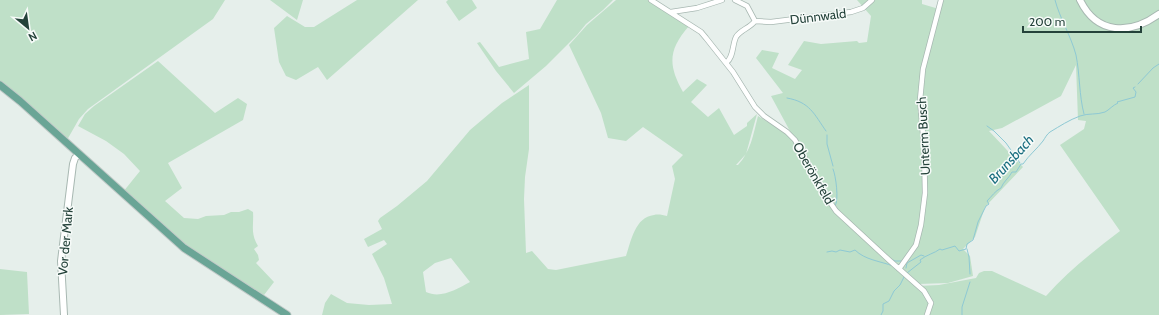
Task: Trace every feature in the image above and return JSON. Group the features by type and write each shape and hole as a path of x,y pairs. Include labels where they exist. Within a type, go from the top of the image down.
{"main road":[{"path":"0,85 20,101 184,248 287,315"}],"street":[{"name":"Oberönkfeld","path":"651,0 701,32 726,63 758,110 795,140 825,195 836,211 924,291 929,298 931,306 927,315"},
{"path":"671,12 701,7 722,0"},
{"path":"726,63 730,58 737,36 741,31 757,21 747,6 735,0"},
{"name":"Dünnwald","path":"757,21 768,22 805,19 851,12 863,8 872,0"},
{"name":"Unterm Busch","path":"899,268 916,245 921,226 926,193 920,100 924,69 941,0"},
{"path":"1080,0 1088,13 1095,19 1102,24 1113,28 1137,27 1159,14"},
{"name":"Vor der Mark","path":"64,315 60,261 74,161 79,154"}],"green space":[{"path":"0,0 225,0 213,19 88,109 79,119 67,140 0,84"},
{"path":"270,0 303,0 297,20"},
{"path":"357,0 418,0 327,80 318,67 296,80 286,76 279,62 274,28 287,16 305,27 314,27"},
{"path":"448,0 472,0 477,8 459,21 446,2"},
{"path":"557,0 613,0 586,24 546,66 514,93 496,71 477,43 480,42 499,67 529,59 526,32 540,29"},
{"path":"616,0 650,0 689,26 677,43 672,58 675,74 683,92 697,79 707,85 691,102 708,117 719,108 734,135 747,126 747,123 757,114 746,154 758,116 789,135 794,140 824,194 771,96 783,93 756,58 762,50 779,53 772,68 795,79 802,70 788,65 804,41 821,44 857,41 859,43 867,42 871,16 857,0 922,0 922,4 939,9 923,69 920,100 924,143 921,101 925,68 942,0 1079,0 1082,9 1084,8 1080,0 1159,0 1159,315 322,315 325,303 331,294 347,303 369,305 392,304 384,278 372,254 387,244 384,240 368,247 364,239 382,229 378,221 380,218 427,181 470,130 502,103 529,85 529,149 524,199 526,253 532,251 548,269 556,270 626,256 632,237 642,220 656,215 667,216 675,179 672,166 683,155 643,127 626,141 608,138 601,113 569,45 587,25","holes":["1076,65 1078,120 1086,121 1084,129 1060,145 1120,231 1072,270 1046,296 992,271 984,271 979,273 976,278 939,285 918,286 899,269 916,245 921,225 925,193 924,147 927,193 922,227 917,246 900,268 918,284 948,283 973,276 970,256 963,249 975,237 985,207 1023,167 989,131 1002,128 1061,96","746,154 738,165 736,165","825,197 846,221 891,262 845,221 829,204","451,258 470,282 460,288 443,294 432,294 426,292 423,272 435,263","920,287 925,291 932,303 931,305 924,291"]},
{"path":"158,61 215,113 238,98 247,104 243,120 168,163 182,188 165,201 184,218 198,219 206,216 224,215 231,212 239,212 248,209 253,212 253,233 258,246 254,249 259,260 256,263 274,282 264,295 199,256 123,192 140,171 124,154 106,141 78,126 85,114 94,106"},
{"path":"0,269 27,272 29,314 0,315"}],"waterway":[{"path":"1055,0 1076,55 1084,114"},
{"name":"Brunsbach","path":"1138,84 1153,68 1159,64"},
{"name":"Brunsbach","path":"907,273 921,262 920,260 922,258 940,249 942,250 955,246 959,251 966,249 967,244 973,240 978,222 986,206 989,204 987,201 1001,188 1012,172 1016,172 1021,164 1023,164 1049,133 1065,123 1083,115 1105,112 1118,103 1117,102 1135,97 1136,92 1133,88 1135,87"},
{"path":"787,98 801,102 811,110 826,131"},
{"path":"987,126 1006,143 1020,163"},
{"path":"827,135 827,144 833,166"},
{"path":"833,169 837,188 837,199 835,206 841,213"},
{"path":"967,249 970,274"},
{"path":"827,252 836,252 840,250 850,252 855,250 863,256 893,266"},
{"path":"906,268 907,263 921,255 924,256"},
{"path":"891,259 901,261"},
{"path":"881,315 883,311 883,304 889,301 904,277"},
{"path":"962,315 962,307 970,282"}]}
